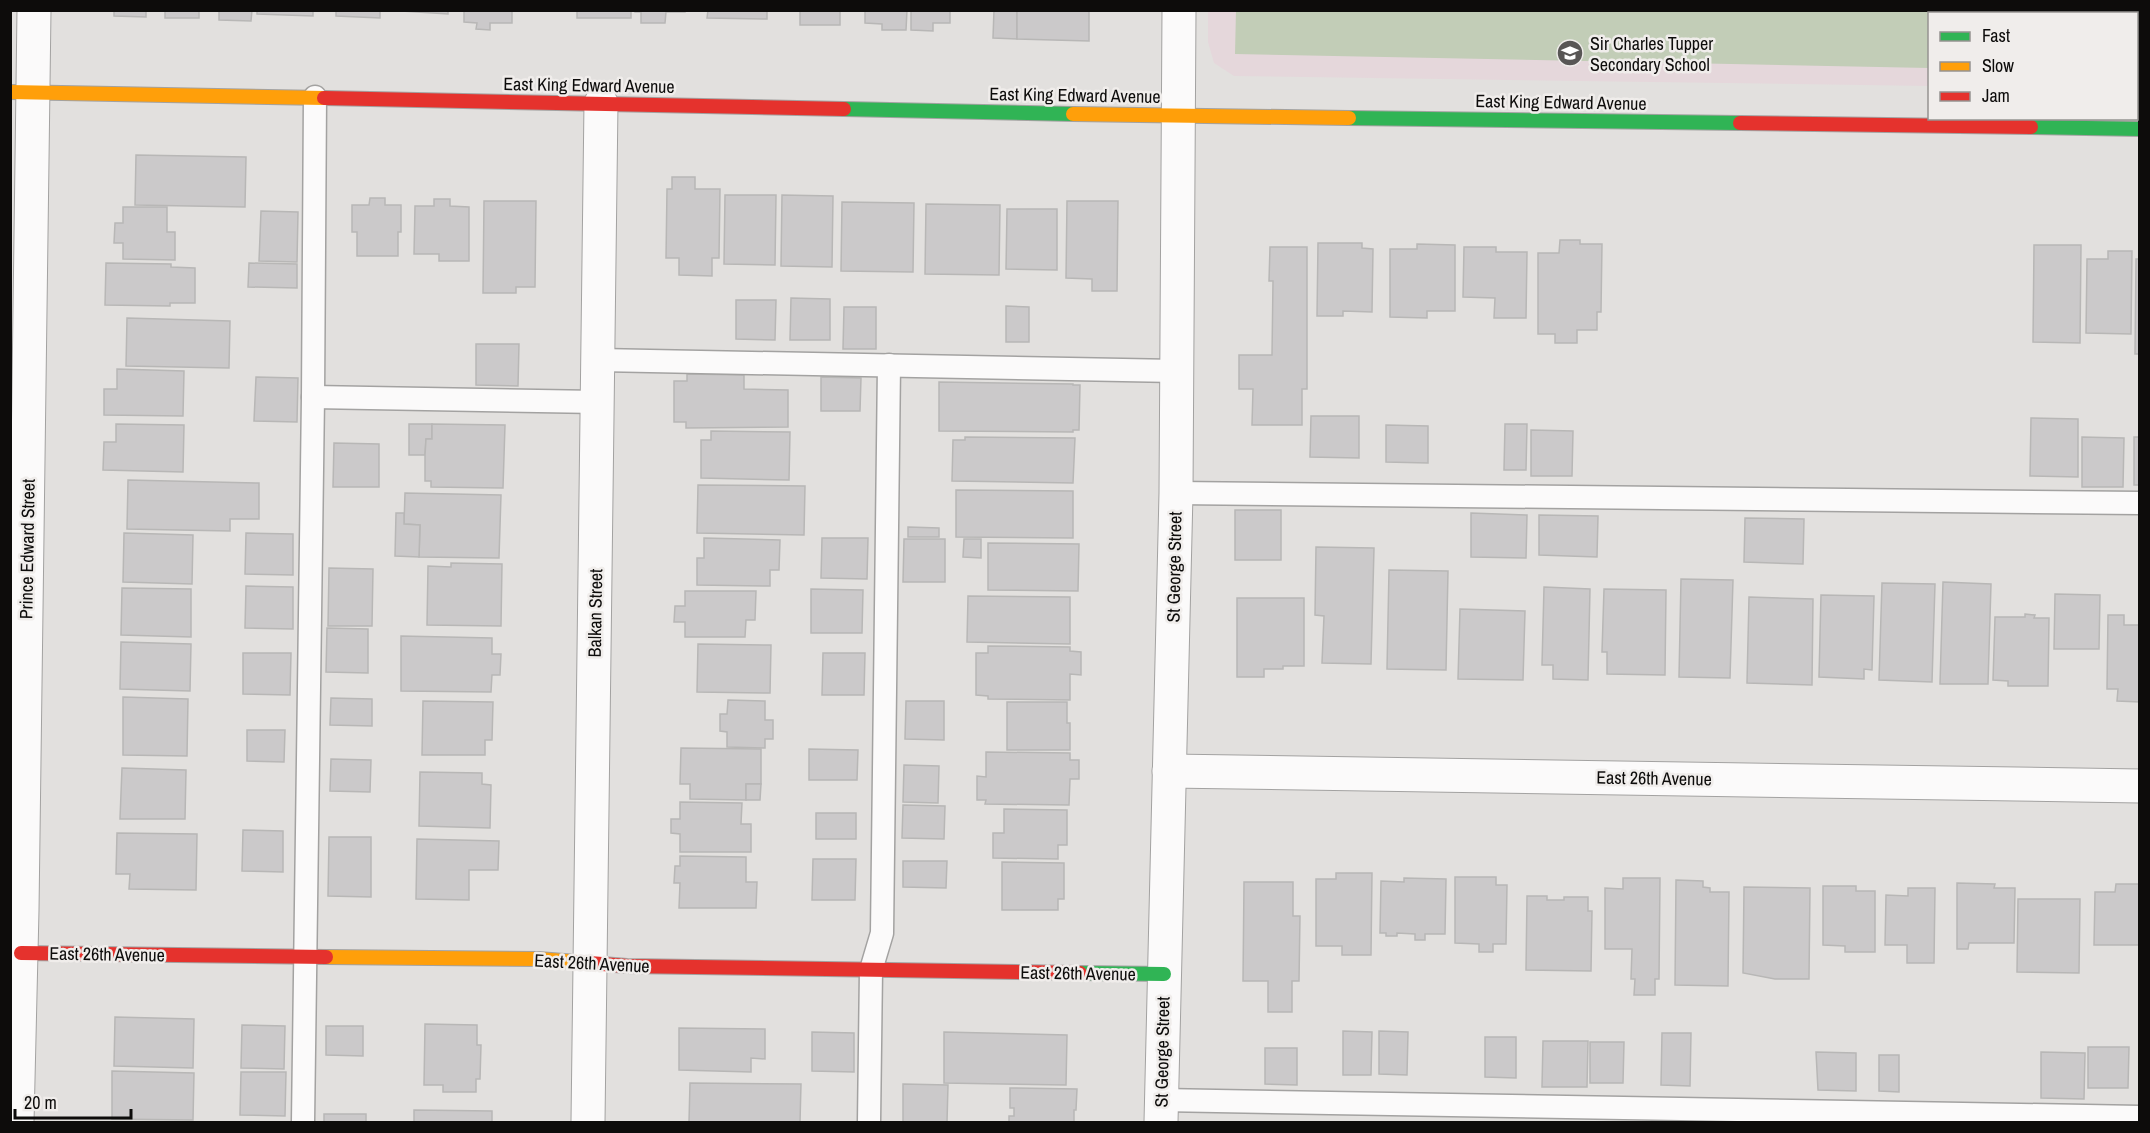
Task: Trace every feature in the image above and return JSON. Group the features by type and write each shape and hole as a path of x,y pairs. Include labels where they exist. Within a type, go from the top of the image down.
{"main road":[{"name":"East King Edward Avenue","path":"22,92 1178,116 1999,122 2139,129"},
{"name":"East 26th Avenue","path":"21,953 538,959 627,966 1164,974"}],"street":[{"name":"Prince Edward Street","path":"17,1122 21,953 22,92 34,10"},
{"name":"St George Street","path":"1161,1111 1176,493 1179,10"},
{"name":"Balkan Street","path":"588,1122 601,103"},
{"name":"East 26th Avenue","path":"1169,771 2139,786"}],"lane":[{"path":"303,1122 315,97"},
{"path":"599,360 1176,371"},
{"path":"869,1122 871,970 882,933 889,365"},
{"path":"313,397 598,402"},
{"path":"1176,493 2139,503"},
{"path":"1161,1111 2139,1118"}],"shaded area":[{"name":"Sir Charles Tupper Secondary School","path":"1208,10 1961,11 1928,12 1928,86 1234,76 1214,63 1208,42"}],"green space":[{"name":"Sir Charles Tupper Secondary School","path":"1236,10 1935,10 1935,12 1928,12 1928,68 1235,54"}],"building":[{"path":"114,10 146,10 146,17 114,16"},
{"path":"165,10 199,10 199,18 165,18"},
{"path":"219,10 252,10 251,21 219,20"},
{"path":"257,10 313,10 313,16 257,14"},
{"path":"336,10 380,10 380,18 336,16"},
{"path":"385,10 448,10 448,14"},
{"path":"464,10 512,10 512,23 490,23 490,30 476,29 477,23 464,22"},
{"path":"577,10 631,10 631,18 577,18"},
{"path":"635,10 685,10 685,12 666,12 665,23 641,23 641,12 635,12"},
{"path":"708,10 767,10 767,19 707,18"},
{"path":"800,10 840,10 840,25 800,25"},
{"path":"865,10 907,10 906,30 882,30 882,24 865,23"},
{"path":"911,10 950,10 950,23 933,23 933,31 911,30"},
{"path":"994,10 1017,10 1017,39 993,38"},
{"path":"1017,10 1089,10 1089,41 1017,39"},
{"path":"2109,10 2140,10 2140,36 2138,36 2138,12 2108,12"},
{"path":"136,155 246,157 245,207 135,205"},
{"path":"672,177 695,177 695,189 720,189 719,258 712,258 712,276 679,275 679,258 666,258 667,189 672,189"},
{"path":"725,195 776,195 775,265 724,264"},
{"path":"782,195 833,196 832,267 781,266"},
{"path":"370,198 385,198 385,205 401,205 398,256 357,256 357,232 352,232 352,205 369,205"},
{"path":"434,199 450,199 450,206 469,207 469,261 439,261 439,254 414,254 415,206 434,206"},
{"path":"484,201 536,201 535,287 516,287 516,293 483,293"},
{"path":"1067,201 1118,201 1117,291 1092,291 1092,279 1066,278"},
{"path":"842,202 914,203 913,272 841,271"},
{"path":"926,204 1000,205 999,275 925,274"},
{"path":"123,207 167,207 167,232 175,232 175,260 123,259 123,243 114,243 115,223 123,223"},
{"path":"1007,209 1057,209 1057,270 1006,269"},
{"path":"261,211 298,212 297,262 259,261"},
{"path":"1560,240 1580,240 1580,244 1602,244 1601,312 1597,312 1597,330 1577,330 1577,343 1555,343 1555,334 1538,334 1538,253 1559,253"},
{"path":"1318,243 1362,243 1362,248 1373,249 1372,312 1343,311 1343,316 1317,316"},
{"path":"1417,244 1455,245 1455,311 1427,311 1427,318 1390,317 1390,249 1417,249"},
{"path":"2034,245 2081,245 2080,343 2033,342"},
{"path":"1270,247 1307,247 1307,389 1302,389 1302,425 1252,425 1253,389 1239,389 1239,355 1272,355 1273,281 1269,281"},
{"path":"1464,247 1496,247 1496,252 1527,252 1526,318 1494,318 1495,298 1463,297"},
{"path":"2108,251 2132,251 2131,334 2086,333 2087,259 2108,259"},
{"path":"2136,259 2140,259 2140,354 2135,354"},
{"path":"106,263 171,264 171,267 195,268 195,303 170,303 170,306 105,305"},
{"path":"249,263 297,264 297,288 248,287"},
{"path":"791,298 830,299 830,340 790,340"},
{"path":"736,300 776,300 775,340 736,339"},
{"path":"1006,306 1029,307 1029,342 1006,342"},
{"path":"844,307 876,307 876,349 843,349"},
{"path":"127,318 230,321 229,368 126,366"},
{"path":"476,344 519,344 518,386 476,385"},
{"path":"117,369 184,371 183,416 104,415 104,389 117,389"},
{"path":"687,374 744,375 744,389 788,390 788,427 686,428 686,422 674,422 674,381 687,381"},
{"path":"256,377 298,378 297,422 254,421"},
{"path":"821,377 861,378 860,411 821,411"},
{"path":"939,382 1080,385 1079,430 1073,430 1073,432 939,431"},
{"path":"1311,416 1359,416 1359,458 1310,457"},
{"path":"2031,418 2078,419 2078,477 2030,476"},
{"path":"116,424 184,425 183,472 103,470 104,442 116,442"},
{"path":"409,424 432,424 432,439 426,439 425,455 409,455"},
{"path":"432,424 505,425 503,488 431,487 431,481 425,481 425,455 426,439 432,439"},
{"path":"1505,424 1527,424 1526,470 1504,470"},
{"path":"1386,425 1428,426 1428,463 1386,462"},
{"path":"1531,430 1573,431 1572,476 1531,476"},
{"path":"711,431 790,432 789,480 701,478 701,440 711,440"},
{"path":"965,437 1075,438 1073,483 952,481 953,440 965,440"},
{"path":"2082,437 2124,438 2123,487 2082,487"},
{"path":"2134,437 2140,437 2140,485 2134,485"},
{"path":"334,443 379,444 379,487 333,487"},
{"path":"128,480 259,483 259,519 230,519 230,531 127,529"},
{"path":"698,485 805,486 804,535 697,533"},
{"path":"956,490 1073,491 1073,538 956,537"},
{"path":"405,493 501,495 499,558 419,557 420,525 404,524"},
{"path":"1235,510 1281,510 1281,560 1235,560"},
{"path":"396,513 404,513 404,524 420,525 419,557 395,556"},
{"path":"1471,513 1527,515 1526,558 1471,557"},
{"path":"1539,515 1598,516 1597,557 1539,555"},
{"path":"1745,518 1804,519 1803,564 1744,562"},
{"path":"908,527 939,528 939,537 908,537"},
{"path":"124,533 193,535 192,584 123,582"},
{"path":"246,533 293,534 293,575 245,574"},
{"path":"704,538 780,540 779,570 770,570 770,586 697,585 697,558 704,558"},
{"path":"822,538 868,538 867,579 821,578"},
{"path":"904,539 945,539 945,582 903,582"},
{"path":"964,539 981,539 981,558 963,557"},
{"path":"988,543 1079,544 1078,591 988,590"},
{"path":"1316,547 1374,548 1371,664 1322,663 1324,616 1315,615"},
{"path":"451,563 502,564 501,626 427,625 428,566 451,567"},
{"path":"329,568 373,569 372,626 328,626"},
{"path":"1389,570 1448,571 1446,670 1387,669"},
{"path":"1681,579 1733,580 1730,678 1679,677"},
{"path":"1943,582 1991,584 1988,684 1940,684"},
{"path":"1882,583 1935,584 1932,682 1879,680"},
{"path":"246,586 293,587 293,629 245,628"},
{"path":"1544,587 1590,589 1588,680 1553,679 1553,665 1542,665"},
{"path":"122,588 191,589 191,637 121,635"},
{"path":"811,589 863,590 862,633 811,633"},
{"path":"1604,589 1666,590 1665,675 1607,674 1607,652 1602,652"},
{"path":"685,591 756,591 755,620 746,620 745,637 685,637 685,622 674,622 675,606 685,606"},
{"path":"2055,594 2100,595 2099,649 2054,649"},
{"path":"1821,595 1874,596 1872,670 1864,669 1864,679 1819,677"},
{"path":"968,596 1070,597 1070,644 967,642"},
{"path":"1749,597 1813,599 1812,685 1747,683"},
{"path":"1237,598 1304,598 1304,666 1264,669 1264,677 1237,677"},
{"path":"1460,609 1525,611 1523,680 1458,679"},
{"path":"2025,614 2035,615 2034,618 2049,618 2048,686 2008,686 2008,681 1993,680 1995,617 2025,617"},
{"path":"2108,615 2124,615 2124,625 2140,625 2140,702 2117,701 2118,689 2107,689"},
{"path":"327,628 368,629 368,673 326,672"},
{"path":"401,636 492,638 492,654 501,654 500,675 492,675 491,692 401,691"},
{"path":"121,642 191,644 190,691 120,689"},
{"path":"698,644 771,645 770,693 697,692"},
{"path":"988,646 1070,647 1070,651 1081,652 1081,675 1070,674 1070,700 988,699 988,696 976,695 976,653 988,653"},
{"path":"243,653 291,653 290,695 243,694"},
{"path":"823,653 865,653 864,695 822,695"},
{"path":"123,697 188,699 187,756 123,755"},
{"path":"331,698 372,699 372,726 330,725"},
{"path":"728,700 765,701 765,720 773,720 773,739 765,739 765,748 727,747 727,732 720,731 720,714 727,714"},
{"path":"423,701 493,702 492,740 485,740 485,755 422,755"},
{"path":"906,701 944,701 944,740 905,739"},
{"path":"1007,702 1067,702 1070,750 1007,750"},
{"path":"247,730 285,730 284,762 247,761"},
{"path":"681,748 761,749 761,784 746,784 746,800 690,799 690,784 680,784"},
{"path":"809,749 858,750 857,780 809,780"},
{"path":"986,752 1070,753 1070,760 1079,760 1079,779 1070,779 1069,805 985,804 986,800 977,800 977,776 986,777"},
{"path":"331,759 371,760 370,792 330,791"},
{"path":"904,765 939,766 938,803 903,802"},
{"path":"122,768 186,770 185,819 120,819"},
{"path":"420,772 482,773 482,784 491,785 490,828 419,826"},
{"path":"746,784 761,784 760,800 746,800"},
{"path":"680,802 742,803 741,824 751,824 751,852 680,852 680,834 671,833 671,819 680,819"},
{"path":"903,805 945,806 944,839 902,838"},
{"path":"1004,809 1067,810 1067,845 1058,845 1058,859 993,858 993,833 1004,833"},
{"path":"816,813 856,813 856,839 816,839"},
{"path":"243,830 283,831 283,872 242,871"},
{"path":"117,833 197,834 196,890 129,889 130,874 116,874"},
{"path":"329,837 371,837 371,897 328,896"},
{"path":"417,839 499,841 498,870 469,870 469,900 416,899"},
{"path":"680,856 746,857 746,882 757,882 756,908 679,908 680,883 674,883 675,866 680,866"},
{"path":"813,859 856,859 855,900 812,900"},
{"path":"903,861 947,861 946,888 903,887"},
{"path":"1002,862 1064,863 1064,899 1058,899 1058,910 1002,910"},
{"path":"1336,873 1372,873 1371,955 1342,955 1342,946 1316,946 1316,879 1336,879"},
{"path":"1455,877 1496,877 1496,885 1507,885 1506,944 1493,944 1493,952 1479,952 1479,944 1455,943"},
{"path":"1404,878 1446,879 1445,934 1425,934 1425,940 1415,940 1415,934 1397,933 1397,936 1386,936 1386,933 1380,933 1381,881 1404,882"},
{"path":"1623,878 1660,878 1659,979 1655,979 1655,995 1634,995 1635,979 1631,979 1632,949 1605,949 1605,888 1623,889"},
{"path":"1676,880 1703,881 1703,887 1710,888 1710,892 1729,892 1728,986 1675,985"},
{"path":"1244,882 1293,882 1293,916 1300,916 1299,981 1292,981 1292,1012 1268,1012 1268,981 1243,981"},
{"path":"1957,883 1995,884 1994,888 2015,888 2014,943 1969,943 1968,949 1957,949"},
{"path":"2116,884 2140,884 2140,945 2094,945 2095,892 2115,892"},
{"path":"1823,886 1856,886 1856,891 1875,891 1875,952 1845,952 1845,946 1823,945"},
{"path":"1744,887 1810,888 1809,979 1775,979 1743,973"},
{"path":"1908,888 1935,888 1934,963 1907,963 1907,945 1885,945 1886,895 1908,896"},
{"path":"1527,896 1547,896 1547,900 1588,897 1588,911 1592,911 1591,971 1526,970"},
{"path":"2018,899 2080,899 2079,973 2017,972"},
{"path":"115,1017 194,1019 193,1068 114,1066"},
{"path":"425,1024 477,1025 477,1045 481,1045 480,1079 476,1079 476,1092 443,1092 443,1085 424,1085"},
{"path":"242,1025 285,1026 284,1069 241,1068"},
{"path":"326,1026 363,1026 363,1056 326,1055"},
{"path":"679,1028 765,1029 765,1059 751,1058 751,1072 679,1070"},
{"path":"1343,1031 1372,1032 1371,1075 1343,1075"},
{"path":"1379,1031 1408,1032 1407,1075 1379,1074"},
{"path":"812,1032 854,1033 854,1072 812,1071"},
{"path":"944,1032 1067,1035 1066,1085 944,1083"},
{"path":"1662,1033 1691,1033 1690,1086 1661,1085"},
{"path":"1485,1037 1516,1037 1516,1078 1485,1077"},
{"path":"1543,1041 1588,1041 1587,1087 1542,1087"},
{"path":"1590,1042 1624,1042 1623,1083 1590,1083"},
{"path":"2088,1047 2129,1047 2128,1088 2088,1088"},
{"path":"1265,1048 1297,1048 1297,1085 1265,1084"},
{"path":"1816,1052 1856,1053 1856,1091 1818,1090"},
{"path":"2041,1052 2085,1053 2084,1099 2041,1098"},
{"path":"1879,1055 1899,1055 1899,1092 1879,1091"},
{"path":"112,1071 194,1073 193,1120 112,1119"},
{"path":"241,1072 286,1072 285,1116 240,1115"},
{"path":"690,1083 801,1084 800,1122 689,1122"},
{"path":"903,1084 948,1085 947,1122 903,1122"},
{"path":"1010,1088 1077,1089 1074,1122 1009,1122 1009,1116 1014,1116 1014,1108 1010,1108"},
{"path":"414,1110 492,1111 492,1122 414,1122"},
{"path":"324,1114 366,1114 366,1122 324,1122"}],"traffic: fast":[{"path":"844,109 1073,114"},
{"path":"1349,118 1740,123"},
{"path":"2031,127 2140,129"},
{"path":"1080,973 1164,974"}],"traffic: slow":[{"path":"10,92 324,98"},
{"path":"1073,114 1349,118"},
{"path":"326,957 538,959 577,962"}],"traffic: jam":[{"path":"324,98 844,109"},
{"path":"1740,123 2031,127"},
{"path":"21,953 326,957"},
{"path":"577,962 627,966 1080,973"}],"place":[{"name":"Sir Charles Tupper Secondary School","path":"1570,53"}]}
